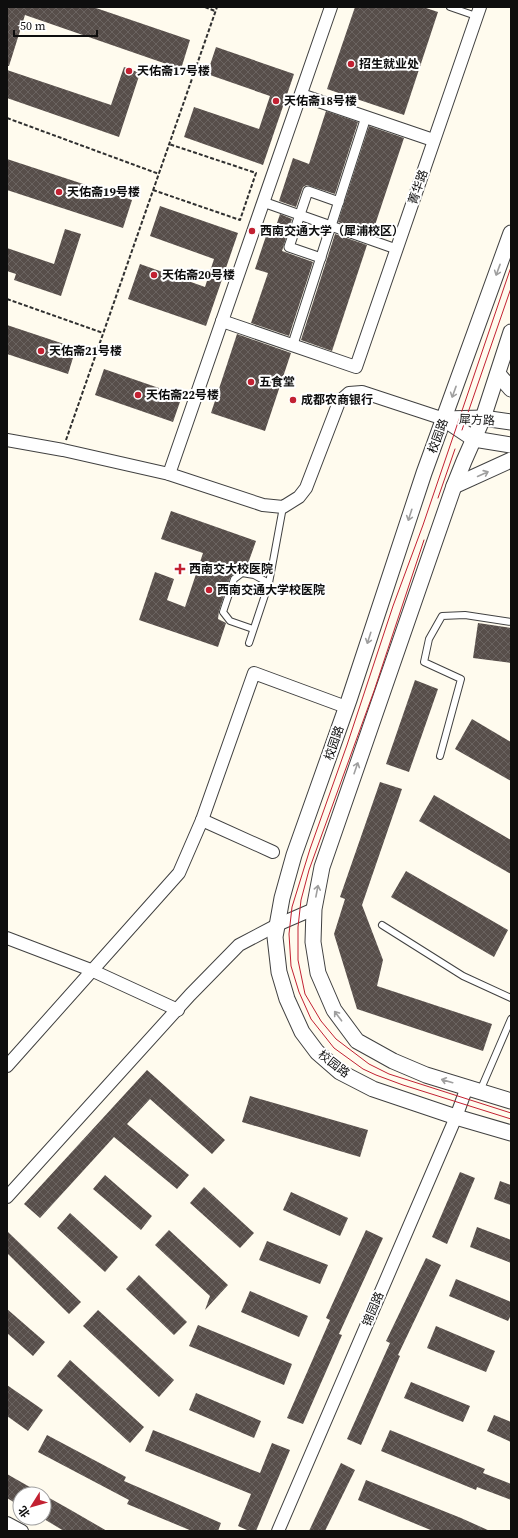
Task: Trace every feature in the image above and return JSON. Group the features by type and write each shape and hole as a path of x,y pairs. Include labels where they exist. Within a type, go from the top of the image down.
{"street":[{"path":"169,474 331,7"},
{"name":"菁华路","path":"293,344 356,366 478,12"},
{"path":"301,95 434,140"},
{"path":"222,321 293,344 366,117"},
{"path":"321,258 289,246 308,191 339,202"},
{"path":"263,202 396,249"},
{"name":"校园路","path":"511,233 424,473 346,708 294,855 282,898 275,937 279,972 287,1000 302,1032 317,1052 340,1072 373,1089 456,1117 511,1133"},
{"path":"511,332 483,418 454,486 322,867 314,909 313,942 318,973 334,1010 357,1041 393,1061 426,1075 511,1101"},
{"path":"498,374 511,390"},
{"path":"7,440 63,450 169,474 263,505 283,507 299,496 306,488 339,402 349,393 362,392 444,419"},
{"name":"犀方路","path":"444,419 483,418 511,422"},
{"name":"犀方路","path":"444,419 474,439 511,445"},
{"path":"454,486 511,460"},
{"path":"7,1066 179,873 202,820 254,673 346,708"},
{"path":"202,820 273,852"},
{"path":"7,1197 239,945 277,925 314,909"},
{"path":"7,938 91,970 178,1010"},
{"name":"锦园路","path":"278,1531 456,1117 473,1089"},
{"path":"7,1523 22,1531"}],"lane":[{"path":"450,7 478,12"},
{"path":"249,643 269,583 283,507"},
{"path":"254,630 230,622 223,612 234,579 242,573 254,575 269,583"},
{"path":"440,756 460,678 424,662 429,640 442,616 465,615 511,622"},
{"path":"382,925 462,976 511,998"},
{"path":"473,1089 511,1019"}],"path":[{"path":"205,7 215,11"},
{"path":"63,450 217,7"},
{"path":"7,118 159,174"},
{"path":"153,190 240,220 256,173 169,144"},
{"path":"7,299 103,333"}],"building":[{"path":"7,7 93,7 190,40 181,69 25,15 9,66 7,66"},
{"path":"355,7 423,7 438,12 404,115 327,89"},
{"name":"天佑斋18号楼","path":"216,47 294,74 263,165 184,137 194,107 259,129 270,96 207,74"},
{"path":"124,67 140,73 119,137 7,98 7,70 111,105"},
{"path":"326,111 358,122 335,194 307,185 303,187 296,207 279,201 293,158 309,164"},
{"path":"369,126 404,138 372,234 338,222"},
{"name":"天佑斋19号楼","path":"7,159 132,200 123,228 7,190"},
{"name":"天佑斋20号楼","path":"160,206 238,233 206,326 128,299 140,264 205,287 214,259 150,236"},
{"path":"280,214 292,219 282,251 313,262 289,336 251,323 268,273 255,269 269,227 275,229"},
{"name":"天佑斋19号楼","path":"65,229 81,234 61,296 14,280 16,274 7,271 7,248 54,264"},
{"path":"335,234 367,245 332,351 301,340"},
{"name":"天佑斋21号楼","path":"7,325 76,348 68,374 7,354"},
{"name":"五食堂","path":"237,334 291,353 265,431 211,413"},
{"name":"天佑斋22号楼","path":"104,369 182,396 173,422 95,395"},
{"name":"西南交通大学校医院","path":"171,511 256,541 246,569 236,566 230,578 219,611 218,619 226,623 218,647 139,620 155,572 174,579 167,600 185,607 203,553 161,539"},
{"path":"478,623 511,628 511,663 473,658"},
{"path":"415,680 438,689 409,772 386,764"},
{"path":"472,719 511,742 511,781 455,749"},
{"path":"380,782 402,789 362,905 383,960 377,986 492,1024 483,1051 357,1009 334,934 345,899 340,897"},
{"path":"434,795 511,840 511,874 419,821"},
{"path":"406,871 508,930 494,957 391,897"},
{"path":"147,1070 225,1140 212,1154 150,1099 127,1124 189,1175 177,1189 114,1137 40,1218 24,1204"},
{"path":"250,1096 368,1130 360,1157 242,1122"},
{"path":"460,1172 475,1178 447,1244 432,1237"},
{"path":"105,1175 152,1216 141,1230 93,1189"},
{"path":"500,1181 511,1185 511,1205 494,1199"},
{"path":"204,1187 254,1233 240,1248 190,1203"},
{"path":"291,1192 348,1218 340,1236 283,1210"},
{"path":"70,1213 118,1257 105,1272 57,1228"},
{"path":"477,1227 511,1240 511,1263 470,1247"},
{"path":"169,1230 228,1285 205,1310 210,1296 155,1245"},
{"path":"366,1230 383,1238 339,1334 342,1335 303,1424 287,1418 330,1320 326,1318"},
{"path":"7,1231 81,1302 69,1314 7,1253"},
{"path":"267,1241 328,1265 320,1284 259,1260"},
{"path":"426,1258 441,1265 398,1355 400,1356 361,1445 347,1439 390,1343 386,1341"},
{"path":"139,1275 187,1322 174,1335 126,1289"},
{"path":"456,1279 511,1302 511,1315 508,1321 449,1296"},
{"path":"250,1291 308,1316 299,1337 241,1312"},
{"path":"7,1309 45,1342 33,1356 7,1333"},
{"path":"98,1310 174,1380 159,1397 83,1326"},
{"path":"198,1325 292,1364 284,1385 189,1346"},
{"path":"436,1326 495,1351 486,1372 427,1348"},
{"path":"70,1360 144,1427 130,1443 57,1376"},
{"path":"411,1382 470,1406 463,1422 404,1398"},
{"path":"7,1385 43,1410 28,1431 7,1416"},
{"path":"196,1393 261,1421 254,1438 189,1410"},
{"path":"494,1415 511,1422 511,1442 487,1431"},
{"path":"153,1430 260,1473 272,1443 290,1450 256,1531 249,1531 238,1526 251,1494 145,1451"},
{"path":"390,1430 485,1469 483,1473 511,1484 511,1500 477,1487 476,1490 381,1451"},
{"path":"47,1435 126,1477 124,1481 221,1523 218,1531 192,1531 127,1504 129,1500 38,1452"},
{"path":"341,1463 355,1470 325,1531 309,1531"},
{"path":"7,1474 28,1486 12,1486 12,1501 7,1498"},
{"path":"366,1480 490,1531 433,1531 358,1500"},
{"path":"52,1500 107,1531 64,1531 52,1524"}],"tram line":[{"path":"511,267 310,849 292,907 289,934 291,966 299,992 311,1019 334,1048 363,1069 376,1075 511,1119"},
{"path":"462,430 511,288"},
{"path":"438,498 455,449"},
{"path":"424,540 374,691 309,870 301,900 298,927 298,960 305,994 321,1021 336,1039 369,1064 389,1074 511,1113"}],"place":[{"name":"招生就业处","path":"351,64"},
{"name":"天佑斋17号楼","path":"129,71"},
{"name":"天佑斋18号楼","path":"276,101"},
{"name":"天佑斋19号楼","path":"59,192"},
{"name":"西南交通大学（犀浦校区）","path":"252,231"},
{"name":"天佑斋20号楼","path":"154,275"},
{"name":"天佑斋21号楼","path":"41,351"},
{"name":"五食堂","path":"251,382"},
{"name":"天佑斋22号楼","path":"138,395"},
{"name":"成都农商银行","path":"293,400"},
{"name":"西南交大校医院","path":"180,569"},
{"name":"西南交通大学校医院","path":"209,590"}]}
